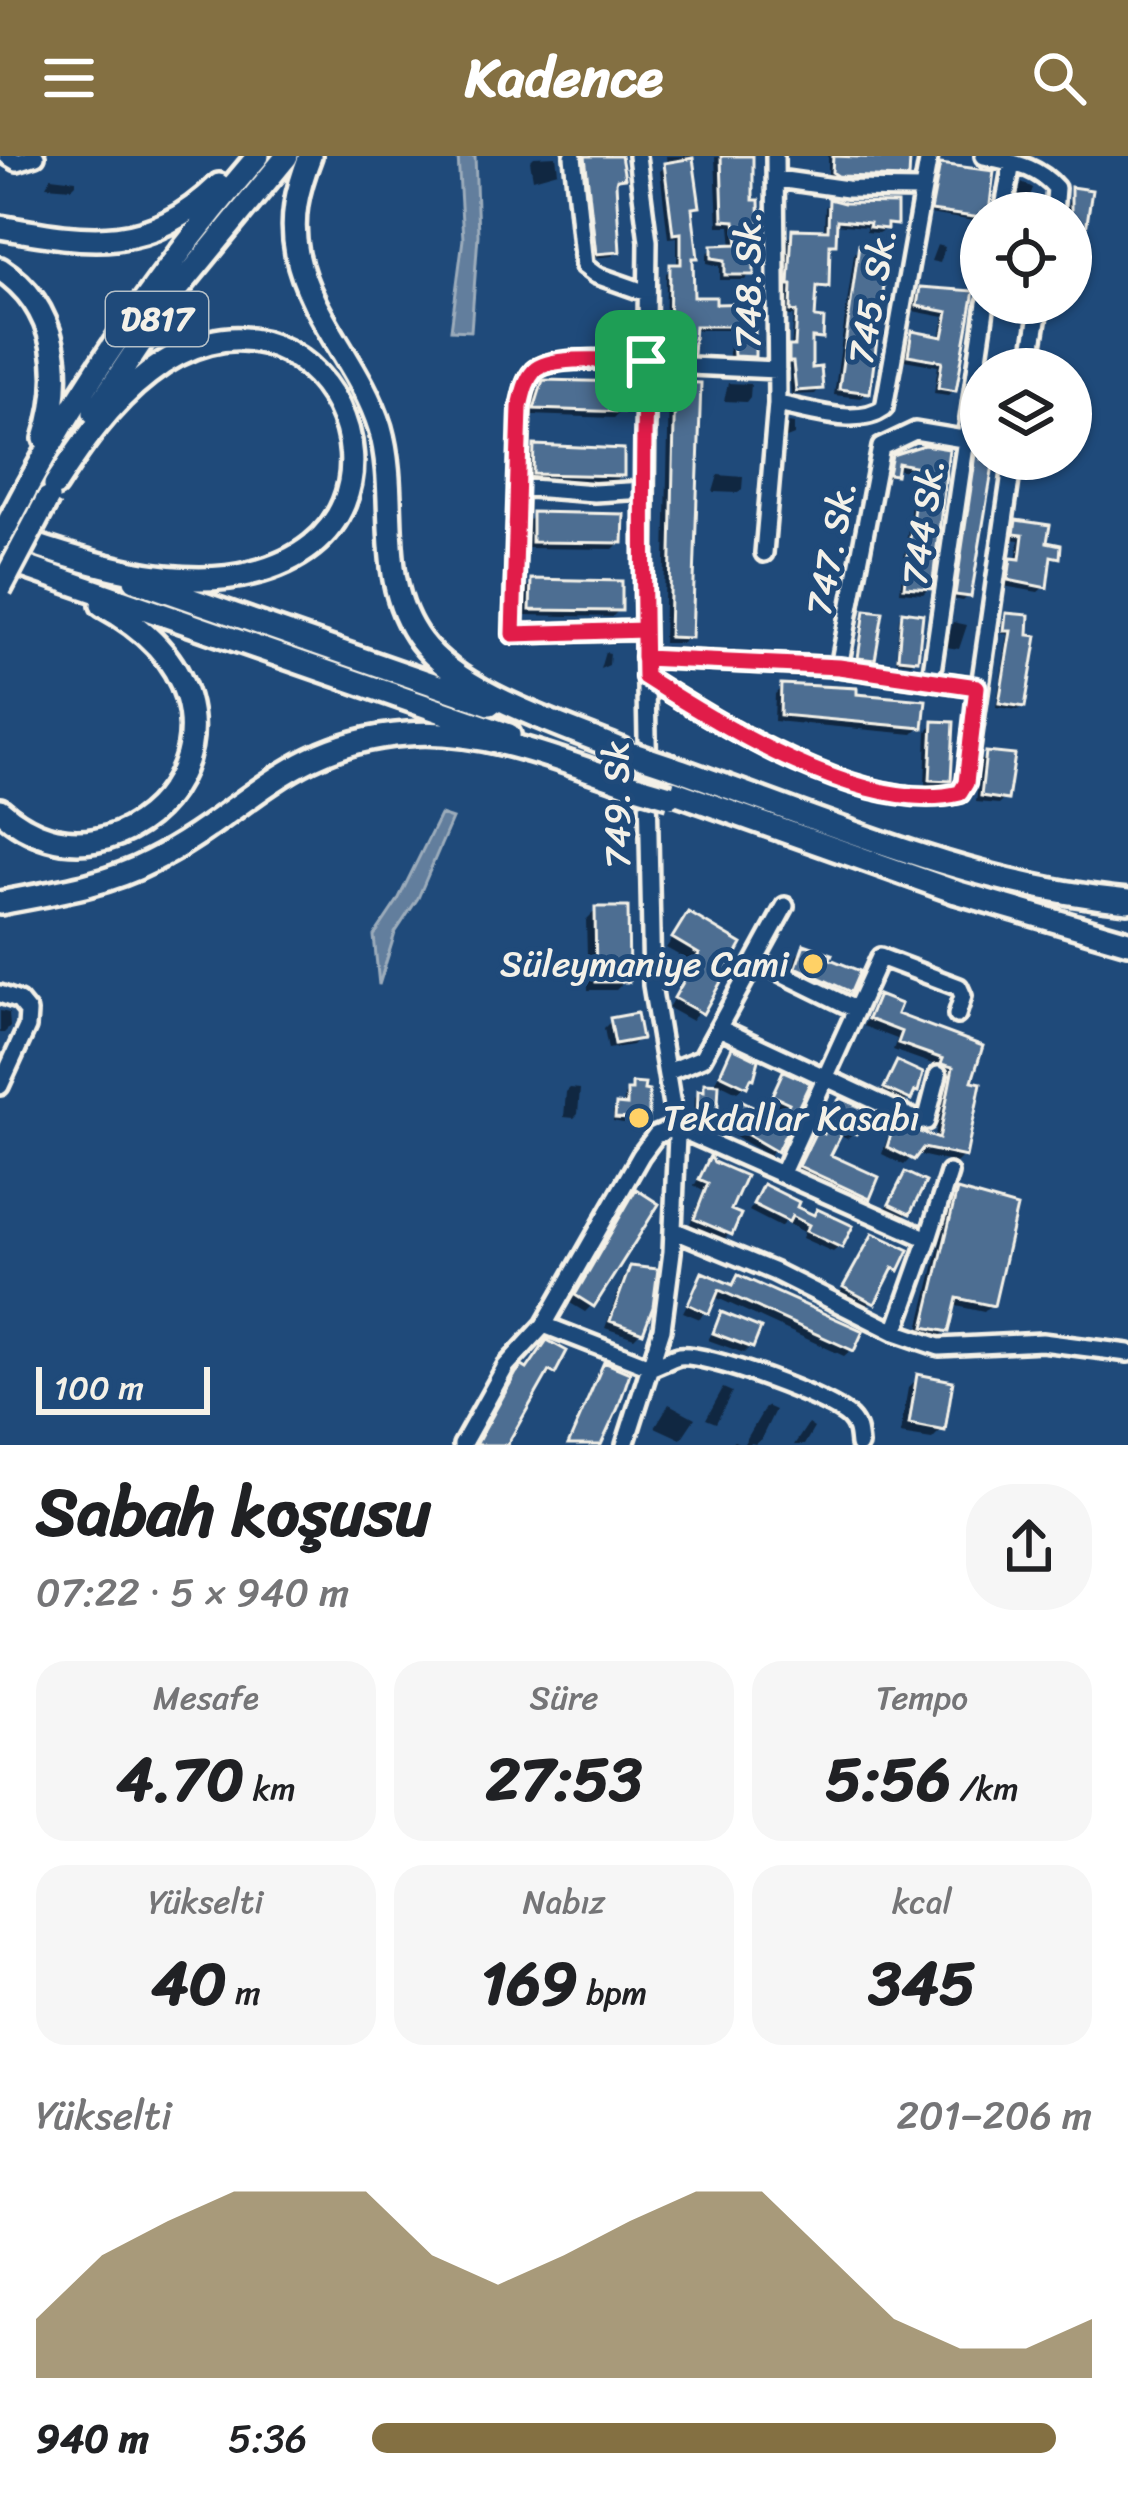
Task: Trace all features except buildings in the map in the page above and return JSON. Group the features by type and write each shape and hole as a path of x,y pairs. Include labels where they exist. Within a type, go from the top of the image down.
{"highway":[{"path":"0,227 110,242 142,236 170,224 205,199 249,156"},
{"name":"D817","path":"3,543 28,485 80,395 154,283 259,156"},
{"name":"D817","path":"0,589 94,412 172,296 287,156"},
{"path":"310,156 296,192 293,225 298,259 312,296 368,396 381,432 397,593 408,620 423,644 478,686 627,752"},
{"path":"0,269 38,305 54,350 55,397 28,485"},
{"path":"3,543 161,575 214,578 280,565 306,550 341,505 351,478 348,421 336,395 312,368 283,349 249,340 213,342 177,355 147,374 83,442 52,492"},
{"path":"3,543 963,869 1059,894 1128,901"},
{"path":"3,543 630,781"},
{"path":"0,810 40,834 65,840 91,840 121,832 147,819 166,801 191,748 193,722 187,690 171,659 150,636 3,543"},
{"path":"0,902 105,880 149,862 280,773 319,754 360,740 455,735 630,781 956,892 1128,942"}],"street":[{"path":"8,156 17,162 36,156"},
{"path":"573,156 584,266 647,293"},
{"name":"749. Sk","path":"626,1445 662,1329 673,1230 675,1126 652,985 644,658 648,242 637,156"},
{"name":"748. Sk.","path":"764,553 778,370 775,156"},
{"name":"745. Sk.","path":"777,404 851,417 875,415 884,408 929,156"},
{"path":"983,156 1033,168 1056,192"},
{"path":"1007,192 1012,163"},
{"path":"778,178 847,189 921,190"},
{"path":"644,630 513,634 520,407 525,385 536,368 556,361 778,370"},
{"name":"747. Sk.","path":"844,668 881,447 915,431 960,439"},
{"name":"744 Sk.","path":"931,678 966,480"},
{"path":"645,677 758,746 822,772 881,789 940,797 960,793 966,783 1010,480"},
{"path":"518,487 594,493 645,490"},
{"path":"644,658 844,668 977,687"},
{"path":"668,1072 702,1058 785,906"},
{"path":"782,1173 880,957 959,987 963,996 957,1015"},
{"path":"757,962 854,1009"},
{"path":"0,994 19,1001 28,1012 27,1028 0,1086"},
{"path":"719,1028 919,1121 926,1121 930,1113 938,1075"},
{"path":"462,1445 506,1366 544,1325 641,1155 656,1136 675,1126 928,1240"},
{"path":"895,1331 949,1173"},
{"path":"673,1230 939,1347 1042,1342 1128,1353"},
{"path":"544,1325 652,1367 682,1355 756,1375 831,1404 849,1416 857,1428 859,1445"}],"water":[{"path":"458,156 475,156 478,235 471,331 451,330 463,239"},
{"path":"440,815 452,819 418,898 395,933 379,985 374,936 398,900"}],"place":[{"name":"Süleymaniye Cami","path":"813,964"},
{"name":"Tekdallar Kasabı","path":"639,1118"}],"route":[{"path":"646,361 556,361 536,368 525,385 520,407 513,634 644,630 644,658 839,667 977,687 966,783 960,793 940,797 881,789 822,772 758,746 645,677 644,658 644,630 644,589 646,361"}]}
